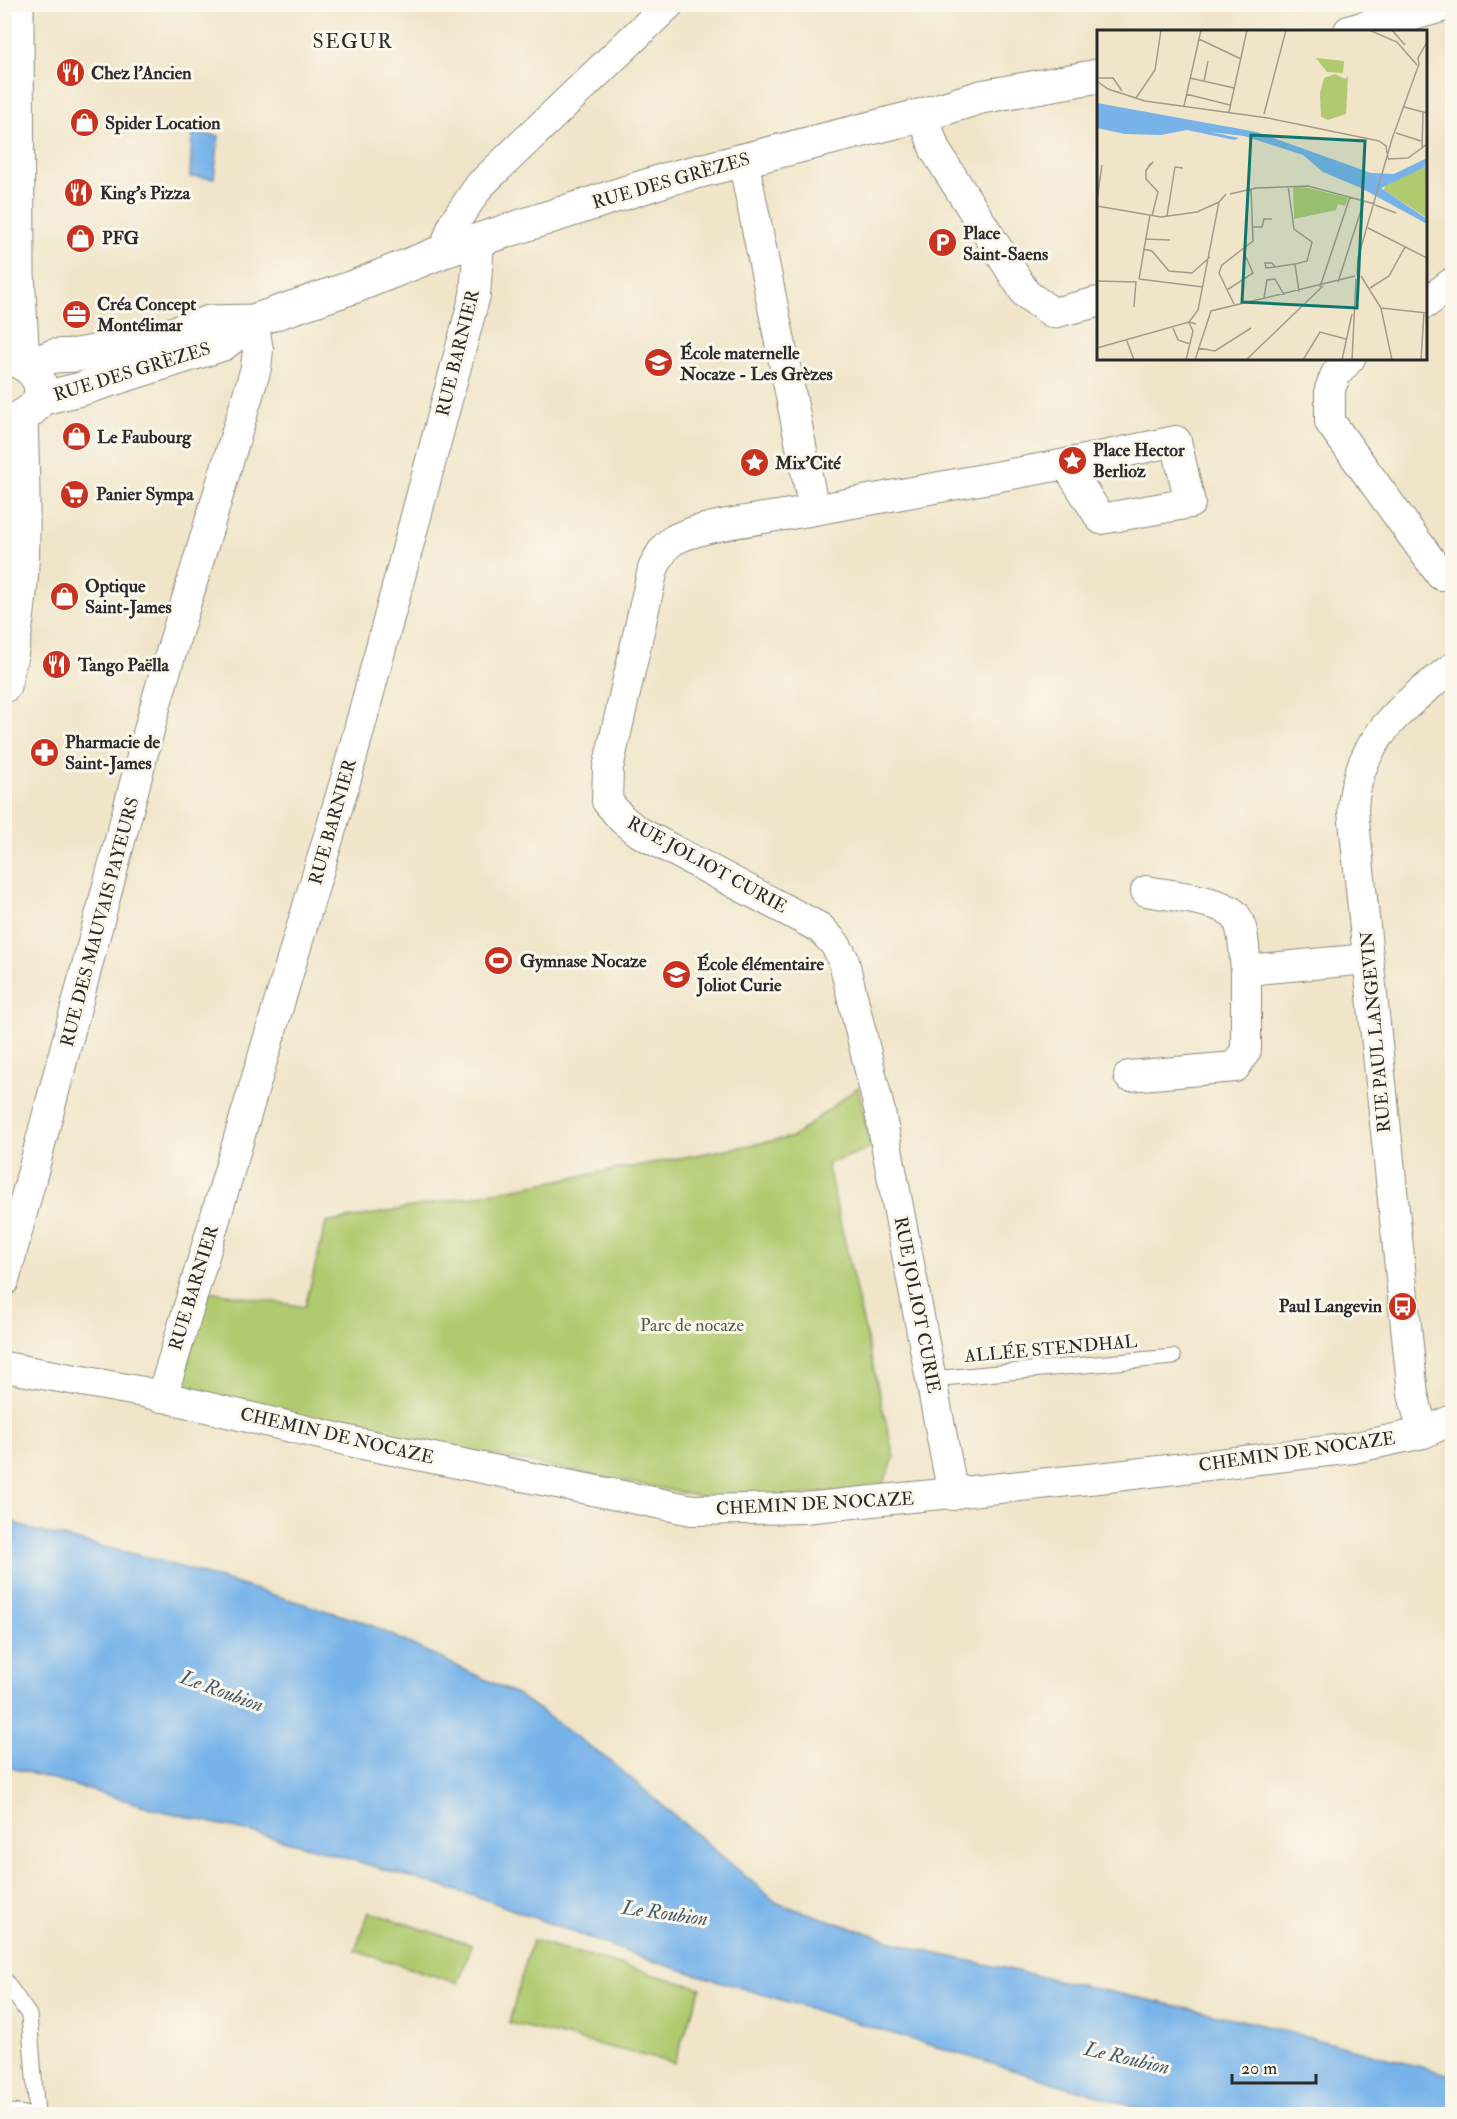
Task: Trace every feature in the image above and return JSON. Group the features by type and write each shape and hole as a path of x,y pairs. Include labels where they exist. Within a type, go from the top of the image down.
{"street":[{"path":"444,251 454,223 480,185 669,4"},
{"path":"1357,30 1447,4"},
{"path":"4,686 17,630 24,560 22,413 37,376 19,363 19,7"},
{"name":"RUE DES GRÈZES","path":"19,363 140,344 210,322 253,321 356,286 444,251 479,242 653,184 743,159 923,115 981,97 1097,76"},
{"path":"923,115 935,150 1026,294 1053,313 1097,302"},
{"path":"743,159 761,235 814,510 1066,464"},
{"name":"RUE BARNIER","path":"162,1397 346,775 475,295 479,242"},
{"path":"4,312 18,274"},
{"path":"1427,302 1452,284"},
{"name":"RUE DES GRÈZES","path":"22,413 81,389 223,344 253,321"},
{"name":"RUE DES MAUVAIS PAYEURS","path":"4,1281 158,696 255,368 258,350 253,321"},
{"path":"1348,360 1336,374 1330,389 1330,422 1441,575"},
{"name":"RUE JOLIOT CURIE","path":"814,510 693,531 672,540 659,557 653,569 609,768 607,801 622,819 637,831 820,928 835,944 843,958 880,1112 953,1495"},
{"name":"RUE PAUL LANGEVIN","path":"1423,1433 1413,1394 1353,811 1354,786 1380,735 1408,700 1452,668"},
{"path":"1130,1076 1235,1067 1246,1050 1246,970 1240,927 1235,916 1224,907 1146,891"},
{"path":"1246,970 1368,959"},
{"name":"CHEMIN DE NOCAZE","path":"4,1366 162,1397 358,1443 692,1510 804,1508 953,1495 1353,1448 1423,1433 1452,1420"}],"lane":[{"name":"ALLÉE STENDHAL","path":"932,1379 1173,1357"},
{"path":"4,1979 29,2015 37,2115"},
{"path":"4,2111 25,2115"}],"green space":[{"name":"Parc de nocaze","path":"858,1087 871,1148 827,1164 894,1458 882,1487 729,1502 179,1393 209,1291 305,1307 326,1223 793,1137"},
{"path":"369,1912 472,1945 458,1983 355,1951"},
{"path":"532,1940 701,1988 674,2063 509,2023"}],"water":[{"path":"192,133 219,136 214,178 190,177"},
{"name":"Le Roubion","path":"5,1518 29,1529 150,1558 364,1622 518,1695 614,1764 777,1903 920,1950 1254,2023 1452,2075 1452,2114 1167,2114 1138,2108 649,1960 481,1898 295,1843 159,1810 5,1766"}],"place":[{"name":"Chez l'Ancien","path":"70,73"},
{"name":"Spider Location","path":"84,123"},
{"name":"King's Pizza","path":"79,193"},
{"name":"PFG","path":"81,238"},
{"name":"Place Saint-Saens","path":"942,243"},
{"name":"Créa Concept Montélimar","path":"76,314"},
{"name":"École maternelle Nocaze - Les Grèzes","path":"659,363"},
{"name":"Le Faubourg","path":"76,437"},
{"name":"Place Hector Berlioz","path":"1072,460"},
{"name":"Mix'Cité","path":"754,463"},
{"name":"Panier Sympa","path":"75,494"},
{"name":"Optique Saint-James","path":"64,596"},
{"name":"Tango Paëlla","path":"57,665"},
{"name":"Pharmacie de Saint-James","path":"44,752"},
{"name":"Gymnase Nocaze","path":"499,961"},
{"name":"École élémentaire Joliot Curie","path":"676,974"},
{"name":"Paul Langevin","path":"1403,1306"}],"district":[{"name":"SEGUR","path":"353,41"}]}
